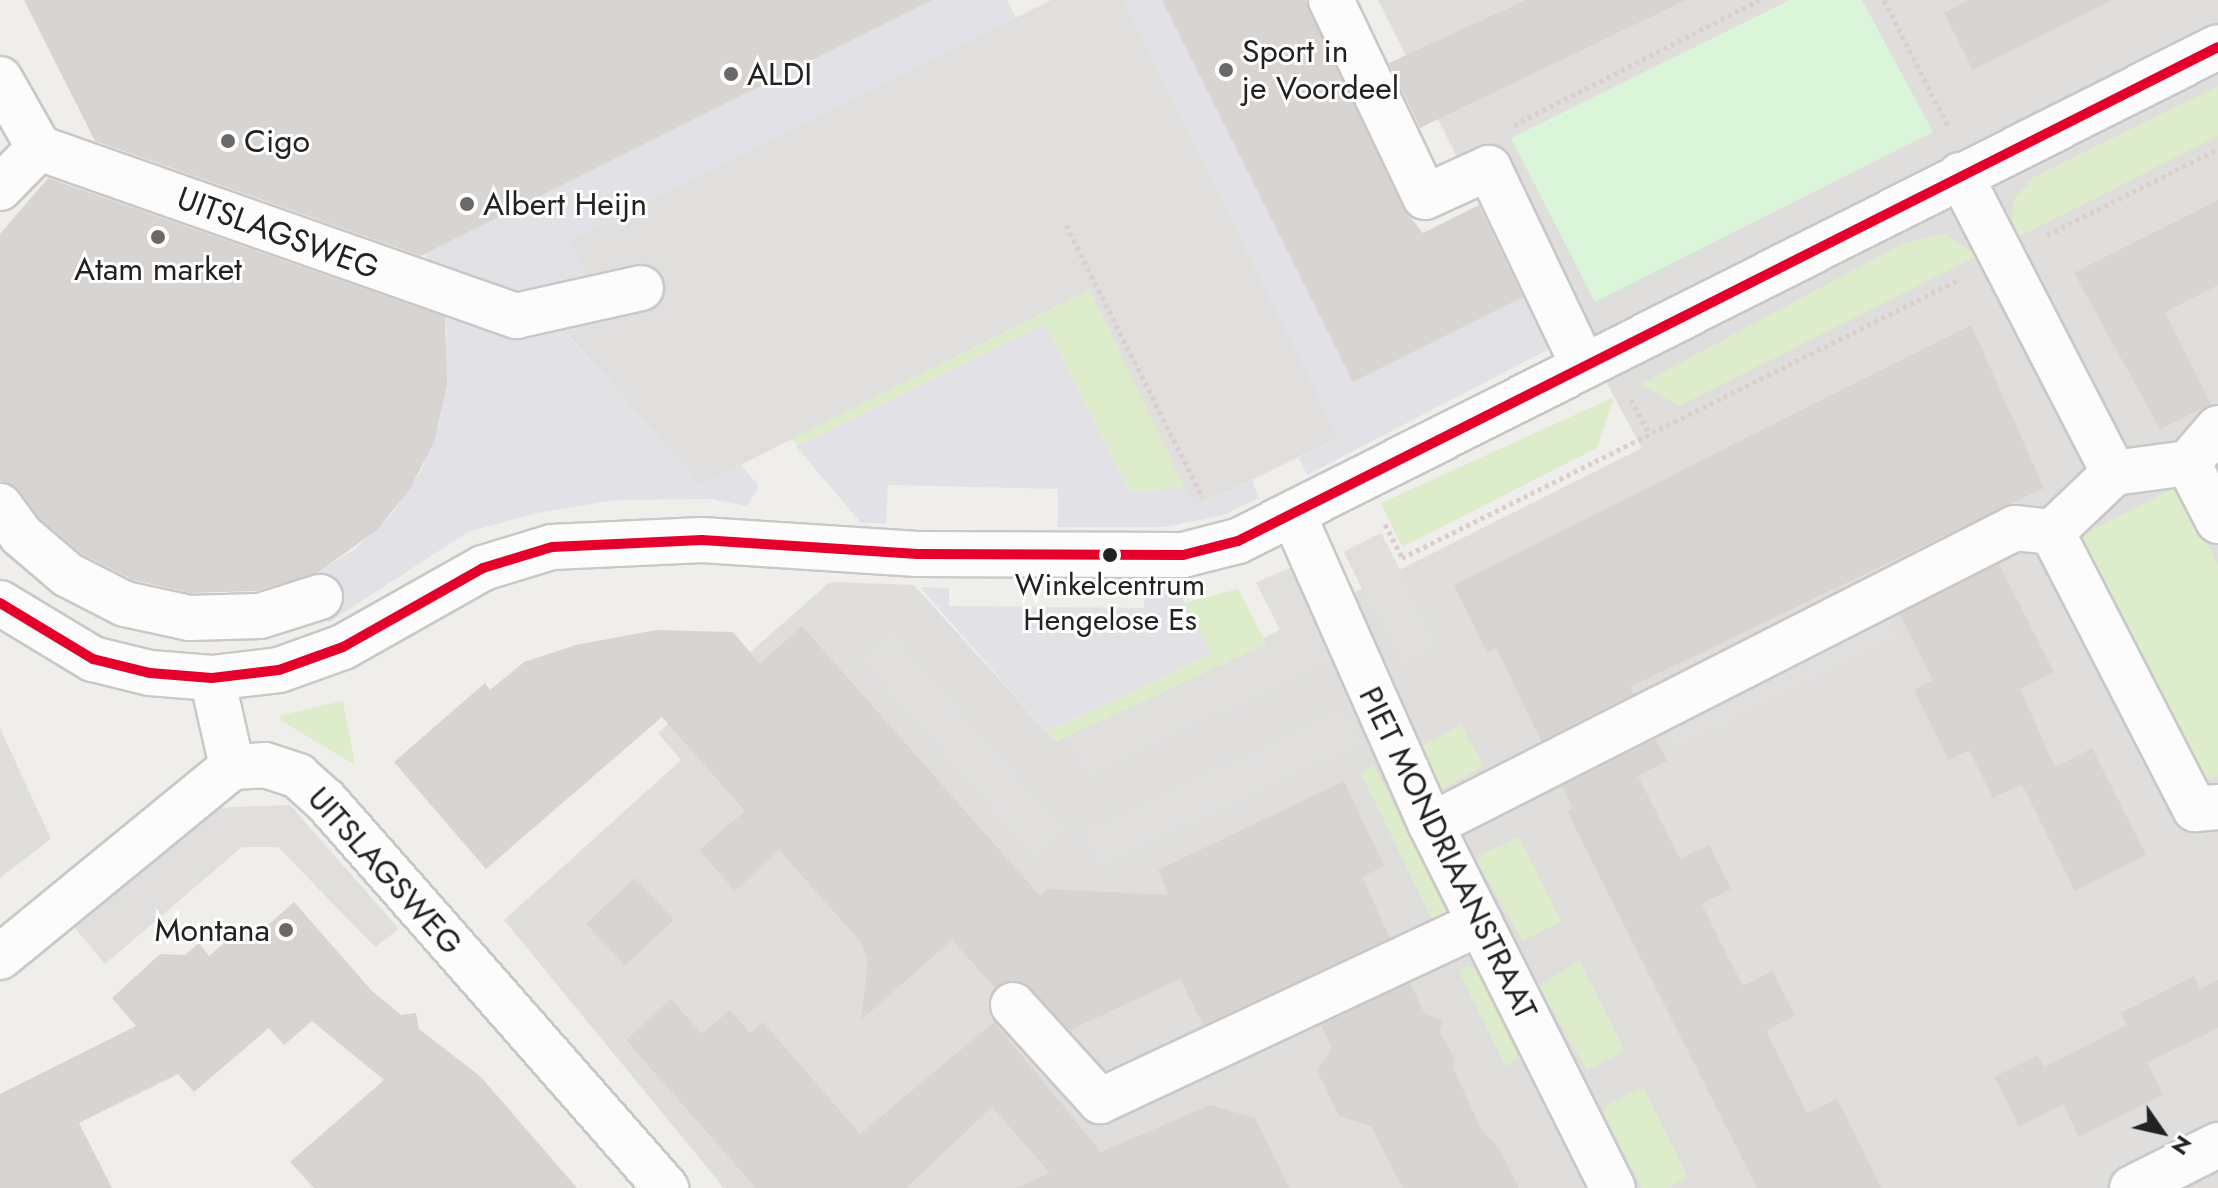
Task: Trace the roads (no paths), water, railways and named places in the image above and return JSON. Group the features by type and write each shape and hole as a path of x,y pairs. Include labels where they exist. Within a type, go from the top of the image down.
{"street":[{"path":"1331,0 1425,197 1489,168 1582,363"},
{"path":"0,603 93,659 150,673 212,678 279,670 343,647 483,568 552,547 702,540 905,554 1139,558 1183,555 1238,541 1582,363 2218,47"},
{"path":"0,79 19,145 0,188"},
{"name":"UITSLAGSWEG","path":"19,145 516,316 641,288"},
{"path":"1965,173 2002,258 2114,473"},
{"path":"1431,825 2015,528 2052,532 2114,473 2188,463 2218,428"},
{"path":"2188,463 2218,521"},
{"path":"0,506 21,535 68,575 125,604 189,618 260,616 320,597"},
{"name":"PIET MONDRIAANSTRAAT","path":"1293,514 1431,825 1613,1188"},
{"path":"2052,532 2195,809 2218,807"},
{"path":"0,957 232,767 212,678"},
{"name":"UITSLAGSWEG","path":"232,767 265,765 298,776 325,800 666,1188"},
{"path":"1013,1005 1100,1101 1480,923"},
{"path":"2132,1188 2218,1145"}],"place":[{"name":"Sport in je Voordeel","path":"1226,70"},
{"name":"ALDI","path":"731,74"},
{"name":"Cigo","path":"228,141"},
{"name":"Albert Heijn","path":"467,204"},
{"name":"Atam market","path":"158,237"},
{"name":"Winkelcentrum Hengelose Es","path":"1110,555"},
{"name":"Montana","path":"286,930"}]}
